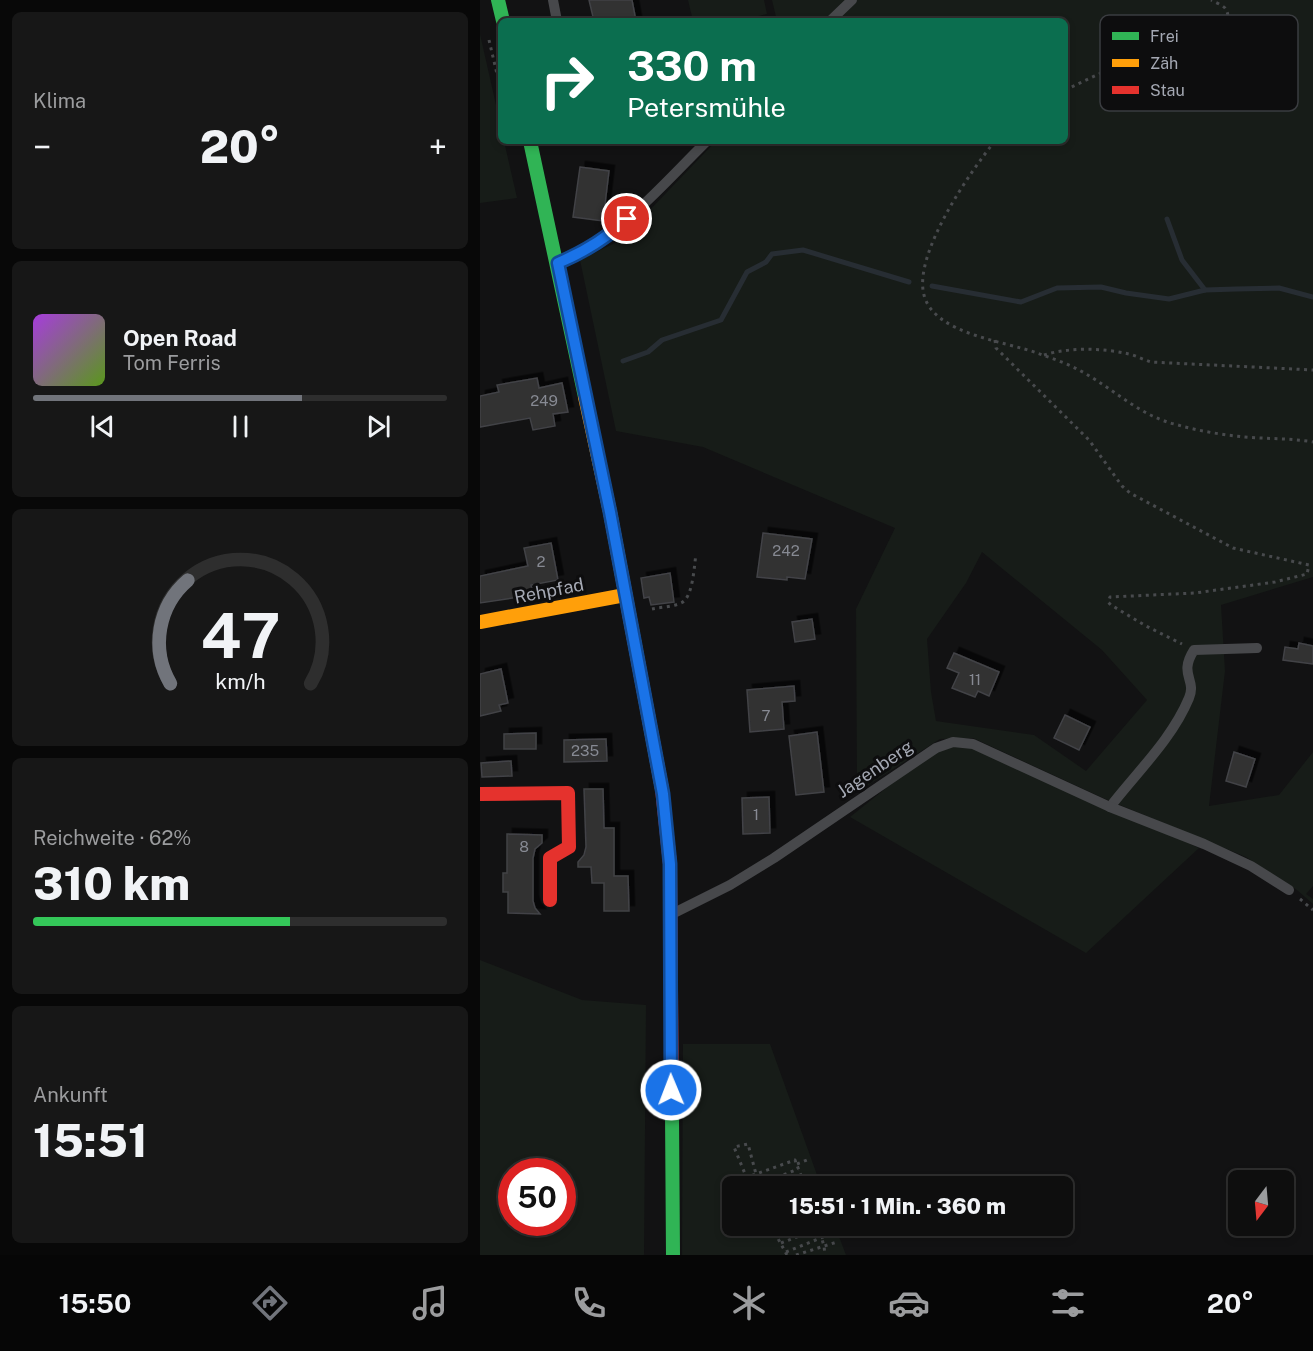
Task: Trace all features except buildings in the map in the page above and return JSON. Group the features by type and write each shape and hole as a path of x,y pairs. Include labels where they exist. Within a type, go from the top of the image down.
{"main road":[{"path":"498,0 502,18"},
{"path":"531,144 610,512 663,794 670,864 673,1255"},
{"name":"Rehpfad","path":"480,622 625,595"},
{"path":"480,794 568,793 569,847 550,858 550,900"}],"lane":[{"path":"553,0 556,18"},
{"path":"833,18 852,0"},
{"path":"558,263 584,252 612,234 704,144"},
{"path":"1110,807 1180,717 1190,696 1191,689 1186,669 1187,661 1194,650 1257,648"},
{"name":"Jagenberg","path":"671,915 729,885 936,748 953,742 973,744 1110,807 1204,844 1251,866 1289,890"}],"path":[{"path":"1211,0 1225,8 1227,15"},
{"path":"488,36 498,78"},
{"path":"1068,89 1100,74"},
{"path":"993,144 949,207 933,242 924,272 923,284 924,296 938,317 950,325 1043,355 1079,370 1137,410 1158,420 1210,432 1313,442"},
{"path":"995,340 996,348 1089,440 1122,486 1131,493 1233,548 1309,565 1307,574 1275,582 1187,594 1110,597 1108,602 1111,605 1194,650"},
{"path":"1043,355 1060,350 1082,350 1131,354 1151,362 1313,370"},
{"path":"651,610 684,601 692,585 696,554"},
{"path":"1289,890 1313,910"},
{"path":"744,1176 734,1147 748,1144 756,1174"},
{"path":"750,1176 795,1160 802,1176"},
{"path":"797,1164 807,1160"},
{"path":"781,1176 798,1169"},
{"path":"777,1236 787,1254 826,1236"},
{"path":"781,1243 797,1236"},
{"path":"821,1238 825,1255"},
{"path":"796,1255 837,1242"}],"shaded area":[{"path":"688,0 764,0 767,14 749,18 692,18"},
{"path":"772,0 1313,0 1313,577 1221,605 1225,671 1209,806 1279,795 1313,752 1313,886 1306,894 1313,899 1313,904 1297,890 1246,857 1103,798 973,738 940,739 862,789 857,786 856,609 895,528 703,447 616,431 580,260 621,240 713,144 1068,144 1068,18 776,18","holes":["982,552 1102,650 1147,700 1086,771 1034,735 936,721 931,692 927,639 966,583"]},
{"path":"480,34 498,114 498,144 505,144 517,198 480,203"},
{"path":"973,744 1199,848 1086,953 850,817 936,748"},
{"path":"480,960 582,1000 646,1005 644,1255 480,1255"},
{"path":"683,1044 770,1044 817,1176 722,1176 722,1236 839,1236 846,1255 682,1255"}],"waterway":[{"path":"1167,219 1182,260 1205,290"},
{"path":"623,361 648,352 662,340 721,320 747,272 766,262 772,254 803,250 909,282"},
{"path":"932,286 1021,302 1057,288 1101,287 1169,299 1205,290 1279,288 1313,297"}],"traffic: fast":[{"path":"498,0 502,18"},
{"path":"531,144 585,397"},
{"path":"672,1113 673,1255"}],"traffic: slow":[{"path":"585,397 610,512 662,789"},
{"path":"480,622 625,595"}],"traffic: jam":[{"path":"662,789 670,864 672,1113"},
{"path":"480,794 568,793 569,847 550,858 550,900"}],"route":[{"path":"627,219 612,234 584,252 558,263 610,512 663,794 670,864 671,1090"}]}
